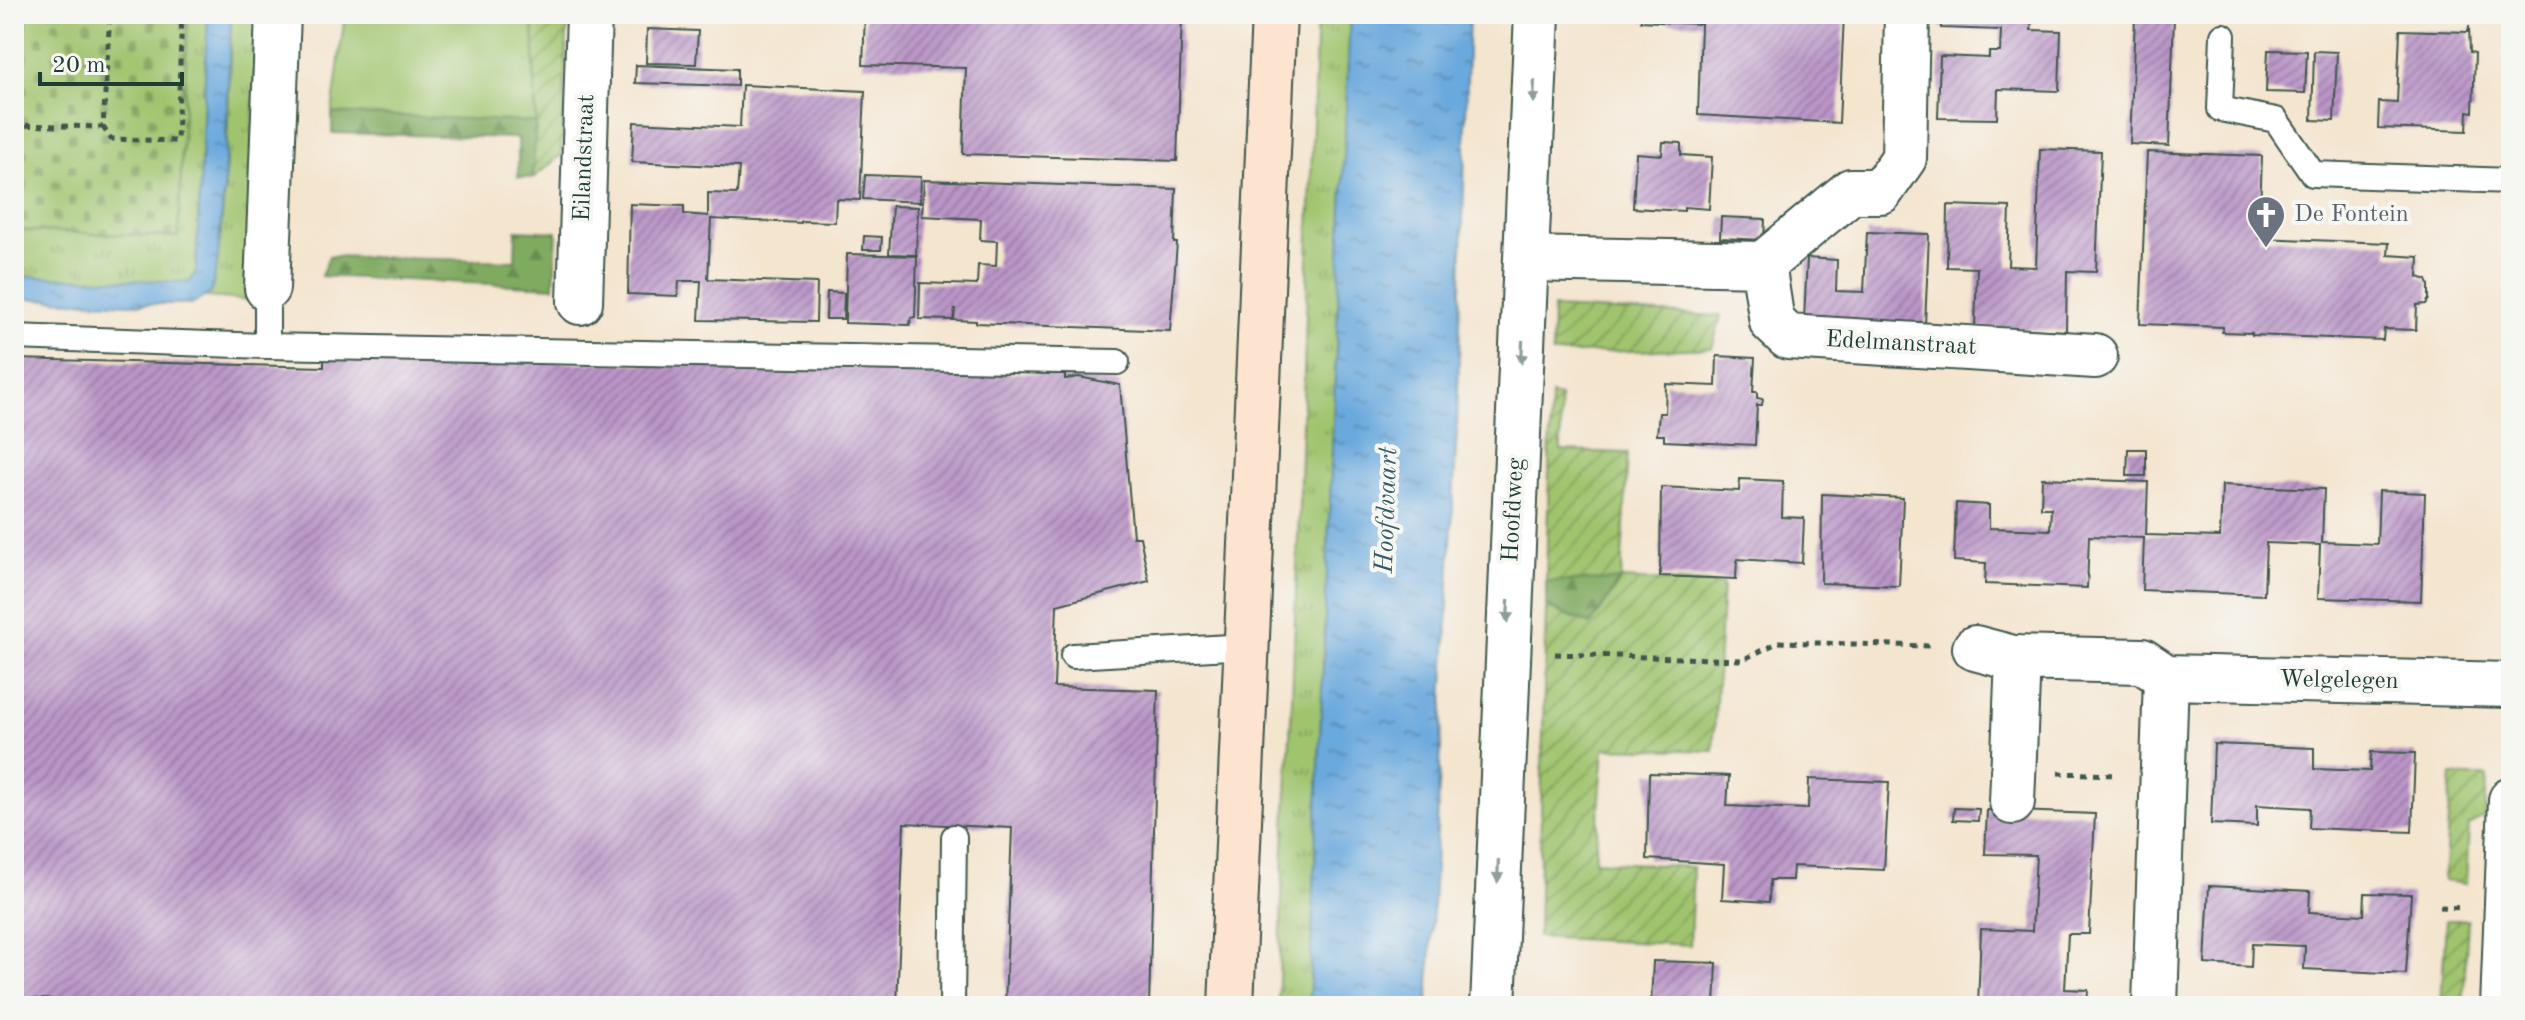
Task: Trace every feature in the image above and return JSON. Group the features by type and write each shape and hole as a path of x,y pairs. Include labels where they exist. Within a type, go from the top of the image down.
{"street":[{"path":"267,288 278,14"},
{"name":"Eilandstraat","path":"580,302 589,14"},
{"path":"1231,1006 1274,14"},
{"name":"Hoofdweg","path":"1493,1006 1506,655 1537,14"},
{"path":"1527,259 1763,264 1851,191 1881,191 1904,158 1907,14"},
{"name":"Edelmanstraat","path":"1763,264 1772,322 1788,337 2095,356"},
{"name":"Welgelegen","path":"1975,648 2018,658 2142,661 2166,677 2511,685"},
{"path":"2012,786 2018,658"},
{"path":"2155,1006 2166,677"},
{"path":"2503,1006 2511,800"}],"lane":[{"path":"2223,36 2220,109 2276,120 2313,174 2511,181"},
{"path":"267,288 267,346"},
{"path":"14,337 267,346 1117,362"},
{"path":"1073,656 1247,646"},
{"path":"952,1006 954,837"}],"path":[{"path":"110,14 103,127 111,139 177,141 182,14"},
{"path":"14,125 103,127"},
{"path":"1506,655 1742,660 1779,642 1975,648"},
{"path":"2012,786 2118,775"}],"green space":[{"path":"14,14 188,14 178,237 14,230"},
{"path":"188,14 208,14 196,271 190,283 14,276 14,230 178,237"},
{"path":"231,14 257,14 246,300 206,297 219,251 223,210"},
{"path":"345,14 533,14 536,122 332,113"},
{"path":"533,14 568,14 561,155 533,178 536,122"},
{"path":"1317,14 1350,14 1309,1006 1278,1006 1292,701"},
{"path":"332,113 536,122 533,178 518,177 518,138 332,133"},
{"path":"516,230 557,232 554,287 321,276 329,256 515,261"},
{"path":"1553,308 1721,316 1712,348 1552,354"},
{"path":"1551,395 1560,397 1561,451 1628,453 1621,579 1723,584 1713,751 1604,748 1595,861 1693,867 1690,945 1538,937 1546,607 1591,624 1621,580 1546,581"},
{"path":"1621,579 1591,624 1546,607 1546,581"},
{"path":"2451,776 2487,776 2485,816 2469,825 2466,884 2444,881"},
{"path":"2446,920 2468,920 2463,1006 2441,1006"}],"water":[{"path":"208,14 231,14 224,191 217,265 211,293 192,304 14,298 14,276 190,282 196,271"},
{"name":"Hoofdvaart","path":"1350,14 1469,14 1457,426 1428,1006 1309,1006"}],"building":[{"path":"865,14 1182,14 1177,161 963,154 966,68 863,65"},
{"path":"1641,14 1844,14 1839,123 1698,115 1701,24 1641,21"},
{"path":"1941,14 2032,14 2031,30 2061,31 2059,91 1998,89 1997,119 1938,118 1940,56 1989,58 1989,52 2000,52 2001,30 1941,28"},
{"path":"2135,17 2174,18 2169,146 2130,144"},
{"path":"2469,26 2470,52 2475,53 2473,112 2468,111 2467,131 2378,128 2379,102 2397,103 2400,30 2468,32"},
{"path":"647,29 698,31 696,64 646,63"},
{"path":"2268,50 2307,51 2305,93 2266,92"},
{"path":"2314,51 2337,52 2334,121 2312,120"},
{"path":"636,65 737,69 737,86 635,83"},
{"path":"742,85 865,91 860,200 836,199 835,222 711,219 708,279 817,283 816,322 699,320 701,281 679,281 678,296 628,294 630,204 684,206 684,214 708,216 708,193 737,194 739,167 632,162 634,122 740,127"},
{"path":"1663,142 1681,143 1681,155 1712,157 1709,209 1633,208 1636,153 1662,155"},
{"path":"2040,149 2101,151 2096,272 2067,271 2066,331 1975,327 1977,268 1947,267 1948,205 2010,207 2008,266 2036,267"},
{"name":"De Fontein","path":"2147,152 2262,156 2259,238 2389,243 2388,255 2419,257 2418,277 2427,280 2429,299 2426,304 2417,305 2416,330 2384,329 2383,340 2252,335 2222,332 2223,327 2140,324"},
{"path":"865,175 921,177 920,202 863,199"},
{"path":"924,180 1176,189 1174,243 1177,243 1170,331 976,323 954,320 955,308 953,320 919,319 920,283 977,285 978,265 996,266 997,241 980,240 981,219 922,216"},
{"path":"892,206 918,207 916,255 889,254"},
{"path":"1721,217 1765,219 1764,240 1720,238"},
{"path":"1867,232 1929,234 1925,325 1804,320 1807,258 1837,260 1836,291 1864,292"},
{"path":"864,236 882,237 881,250 863,250"},
{"path":"847,254 917,256 915,317 911,318 910,325 845,323"},
{"path":"827,292 844,293 843,319 826,319"},
{"path":"324,356 1065,374 1065,379 1079,377 1120,385 1133,537 1140,537 1149,581 1057,605 1054,687 1158,690 1149,1006 1005,1006 1012,828 904,823 897,1006 204,1006 14,998 14,359 324,367"},
{"path":"1717,356 1755,358 1753,392 1757,392 1757,398 1763,399 1762,405 1757,405 1755,445 1664,441 1664,435 1657,435 1659,413 1665,413 1666,384 1716,386"},
{"path":"2128,449 2146,449 2146,476 2127,476"},
{"path":"2042,478 2148,482 2146,535 2220,537 2222,485 2324,489 2322,542 2377,544 2379,491 2425,493 2421,601 2318,598 2320,545 2266,543 2264,595 2142,590 2144,538 2089,536 2087,588 1985,584 1986,563 1954,561 1956,503 1989,505 1989,528 2050,530 2051,508 2041,508"},
{"path":"1740,479 1783,481 1782,517 1804,518 1802,563 1737,559 1736,579 1660,576 1661,487 1739,491"},
{"path":"1822,494 1903,498 1899,586 1821,583"},
{"path":"2214,744 2314,748 2314,769 2370,771 2371,752 2415,753 2412,832 2309,828 2310,808 2257,805 2257,826 2211,824"},
{"path":"1649,773 1729,776 1727,806 1808,809 1809,779 1889,782 1884,870 1793,866 1792,880 1770,880 1769,902 1722,899 1724,864 1647,859"},
{"path":"1954,808 1979,809 1978,821 1953,820"},
{"path":"1987,810 2095,814 2089,934 2068,934 2065,989 2088,990 2087,1006 1978,1006 1981,929 2032,931 2036,855 1985,854"},
{"path":"2209,886 2310,891 2309,912 2364,915 2365,893 2411,894 2406,974 2304,969 2305,946 2252,944 2251,967 2205,964"},
{"path":"1653,961 1717,963 1715,1006 1651,1006"}],"place":[{"name":"De Fontein","path":"2266,249"}]}
